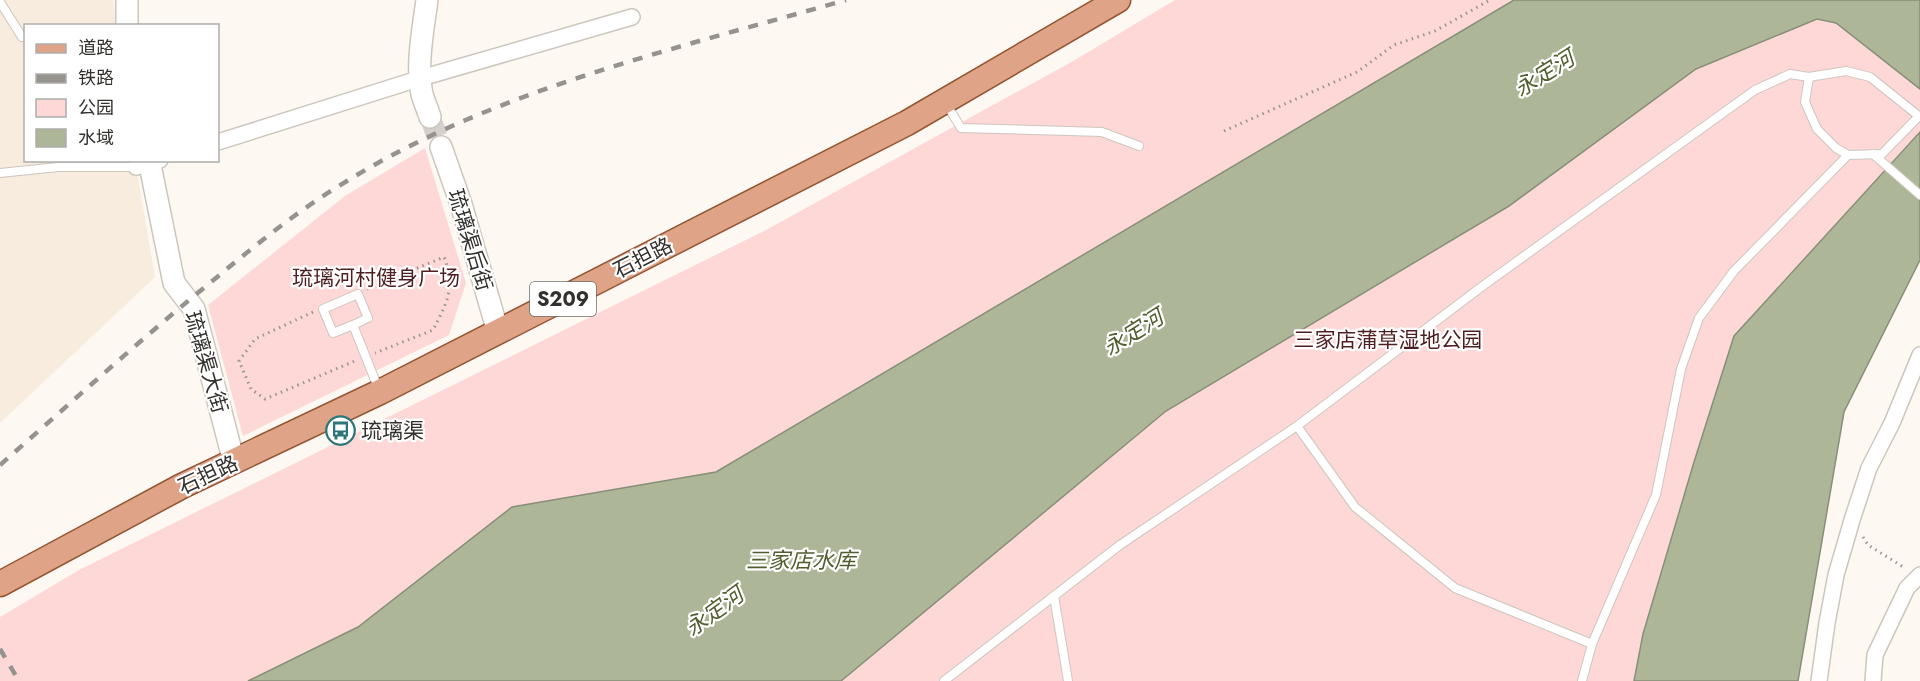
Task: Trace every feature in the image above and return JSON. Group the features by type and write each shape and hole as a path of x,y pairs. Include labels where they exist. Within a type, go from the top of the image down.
{"main road":[{"name":"石担路","path":"0,584 182,486 380,392 907,123 1118,0"}],"street":[{"path":"127,0 127,24"},
{"path":"427,0 421,78 422,95 430,117"},
{"path":"219,142 421,78 632,16"},
{"name":"琉璃渠后街","path":"441,147 498,332"},
{"name":"琉璃渠大街","path":"149,163 174,283 194,309 234,462"},
{"path":"1819,681 1836,575 1852,520 1869,468 1892,423 1920,355"},
{"path":"1873,681 1875,655 1907,588 1919,576"}],"lane":[{"path":"0,2 22,37 24,36"},
{"path":"944,681 1120,545 1297,426 1484,285 1755,90 1790,74 1809,77 1846,71 1870,77 1919,116 1882,154 1848,154 1836,148 1817,129 1805,102 1809,77"},
{"path":"944,101 961,128 1102,132 1139,146"},
{"path":"1582,681 1592,644 1656,495 1681,369 1699,318 1734,271 1848,154"},
{"path":"1873,154 1920,195"},
{"path":"0,173 82,164 149,163"},
{"path":"358,294 368,318 333,333 323,309 358,294"},
{"path":"353,324 380,392"},
{"path":"1297,426 1354,507 1455,588 1592,644"},
{"path":"1054,596 1068,681"}],"path":[{"path":"1224,131 1357,72 1394,45 1436,31 1490,0"},
{"path":"323,309 255,339 239,361 251,389 265,399 433,330 447,304 450,273 444,256 358,294"},
{"path":"1852,520 1868,545 1919,576"}],"shaded area":[{"path":"0,0 113,0 116,24 24,24 24,162 135,162 155,277 0,423"}],"green space":[{"name":"三家店蒲草湿地公园","path":"1175,0 1920,0 1920,260 1844,412 1798,681 0,681 0,617 79,570 766,230 1075,60"},
{"name":"琉璃河村健身广场","path":"425,148 466,283 449,335 243,436 208,305 345,196"}],"water":[{"name":"三家店水库","path":"1514,0 1920,0 1920,89 1836,23 1817,19 1696,69 1509,206 1166,411 841,681 248,681 358,627 512,507 716,472"},
{"path":"1920,132 1920,260 1844,412 1798,681 1634,681 1643,634 1734,336"}],"tunnel":[{"path":"430,117 441,147"}],"railway":[{"path":"0,465 161,324 264,239 347,181 404,149 464,121 590,74 846,0"},
{"path":"0,649 19,681"}],"place":[{"name":"琉璃渠","path":"340,431"}],"water label":[{"name":"永定河","path":"1544,73"},
{"name":"永定河","path":"1133,332"},
{"name":"永定河","path":"714,611"}]}
